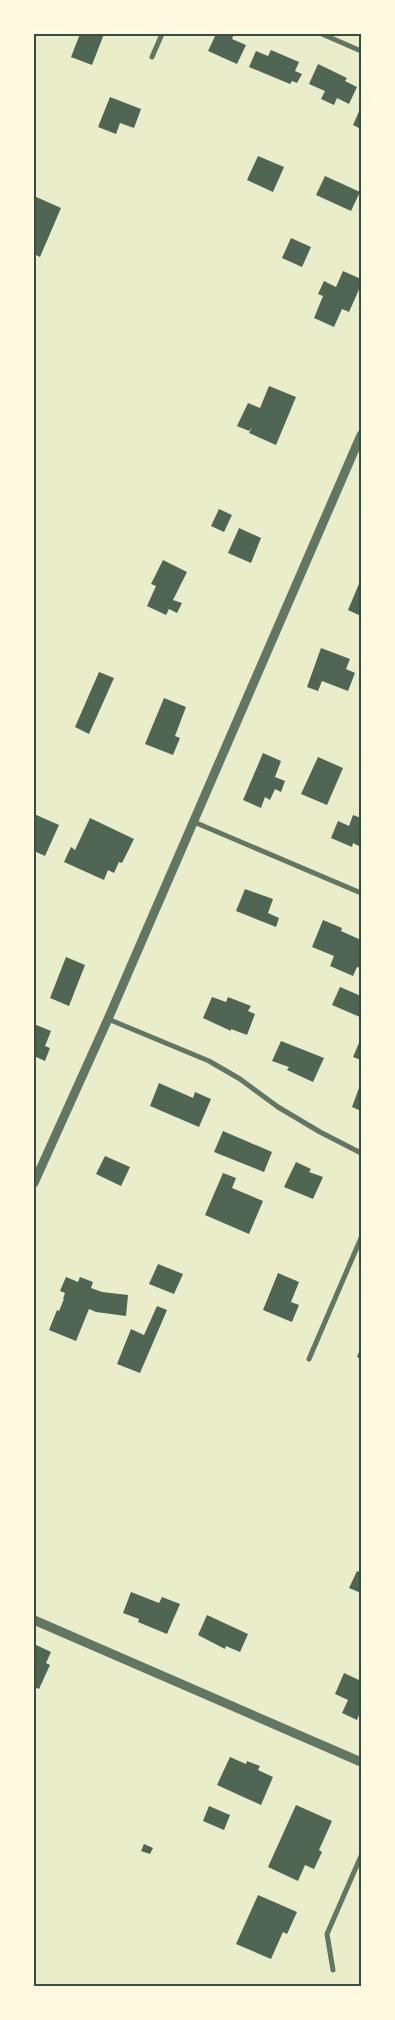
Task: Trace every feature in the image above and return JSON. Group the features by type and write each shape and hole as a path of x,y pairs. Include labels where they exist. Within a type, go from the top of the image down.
{"street":[{"path":"152,57 162,34"},
{"path":"322,34 361,51"},
{"path":"34,1183 359,449 361,435"},
{"path":"194,822 361,893"},
{"path":"108,1019 209,1061 240,1079 278,1107 320,1132 361,1153"},
{"path":"309,1359 361,1238"},
{"path":"34,1620 361,1762"},
{"path":"333,1970 327,1934 361,1856"}],"building":[{"path":"80,34 104,34 92,65 71,57"},
{"path":"216,34 234,34 232,39 246,45 237,64 208,51"},
{"path":"271,50 299,62 295,71 302,74 297,83 292,81 290,84 249,67 256,51 268,56"},
{"path":"318,64 347,78 345,81 357,87 349,104 337,98 334,105 321,99 325,91 309,84"},
{"path":"110,97 141,109 134,128 120,123 116,134 98,127"},
{"path":"361,107 361,129 353,125"},
{"path":"258,156 284,167 273,192 247,180"},
{"path":"325,176 360,192 351,211 316,195"},
{"path":"34,196 61,208 40,257 34,254"},
{"path":"291,238 311,247 302,267 282,258"},
{"path":"343,271 361,279 361,285 349,312 342,309 334,327 314,318 323,296 318,294 324,281 336,287"},
{"path":"269,386 296,397 276,445 249,433 252,427 249,431 237,426 248,403 260,408"},
{"path":"219,509 232,515 224,532 211,526"},
{"path":"239,528 261,538 251,563 228,553"},
{"path":"163,560 187,572 173,600 182,603 177,613 169,609 166,615 147,606 156,586 151,584"},
{"path":"361,579 361,616 348,610"},
{"path":"321,648 350,659 346,669 355,673 348,691 322,681 318,691 307,687"},
{"path":"99,672 114,678 89,734 75,727"},
{"path":"164,698 186,707 175,736 180,738 173,755 145,744"},
{"path":"263,753 281,761 275,777 285,781 281,792 275,789 270,800 265,797 261,808 243,800"},
{"path":"318,757 343,768 327,805 301,794"},
{"path":"34,814 59,825 45,856 34,851"},
{"path":"353,815 361,818 361,847 353,843 352,847 331,838 338,821 349,826"},
{"path":"90,818 134,839 122,863 119,862 114,873 108,870 104,880 64,862 71,847 75,850"},
{"path":"245,889 273,899 268,913 279,918 276,927 236,911"},
{"path":"323,920 342,928 341,931 361,940 361,968 357,967 353,976 330,966 334,956 312,947"},
{"path":"66,957 85,965 69,1006 50,998"},
{"path":"340,987 361,996 360,1017 332,1005"},
{"path":"212,997 226,1002 228,997 251,1006 248,1011 255,1014 247,1035 231,1029 231,1031 203,1018"},
{"path":"34,1024 51,1031 45,1046 50,1048 45,1061 34,1056"},
{"path":"361,1038 361,1060 353,1057"},
{"path":"281,1041 324,1058 313,1082 287,1070 289,1067 272,1061"},
{"path":"159,1083 193,1098 195,1092 211,1099 199,1127 150,1106"},
{"path":"359,1088 361,1088 361,1111 352,1107"},
{"path":"223,1131 272,1152 264,1172 214,1152"},
{"path":"105,1156 130,1167 121,1186 96,1174"},
{"path":"296,1162 311,1169 309,1172 323,1177 313,1199 284,1187"},
{"path":"223,1173 236,1178 232,1188 263,1201 249,1234 205,1215"},
{"path":"158,1264 183,1274 174,1294 149,1284"},
{"path":"278,1273 299,1282 291,1302 299,1305 292,1322 263,1310"},
{"path":"66,1277 78,1282 80,1277 93,1282 91,1288 102,1292 128,1295 126,1316 96,1312 89,1309 76,1341 49,1330 57,1310 59,1311 64,1299 65,1293 60,1291"},
{"path":"157,1306 167,1310 140,1373 117,1364 131,1329 144,1335"},
{"path":"361,1347 361,1359 357,1357"},
{"path":"357,1571 361,1573 361,1593 349,1588"},
{"path":"131,1592 159,1603 162,1597 180,1604 167,1634 138,1622 139,1619 123,1613"},
{"path":"207,1615 248,1634 240,1652 226,1646 225,1649 198,1635"},
{"path":"34,1644 51,1652 46,1663 50,1665 39,1689 34,1687"},
{"path":"344,1673 361,1681 361,1716 359,1715 357,1720 342,1713 348,1700 335,1694"},
{"path":"230,1757 246,1764 247,1761 260,1766 258,1770 273,1777 261,1805 217,1785"},
{"path":"296,1805 332,1821 319,1850 322,1852 314,1869 305,1865 298,1881 268,1867"},
{"path":"209,1806 230,1815 224,1830 203,1821"},
{"path":"144,1844 153,1848 150,1854 141,1851"},
{"path":"258,1895 297,1912 287,1934 283,1932 271,1959 236,1944"}]}
